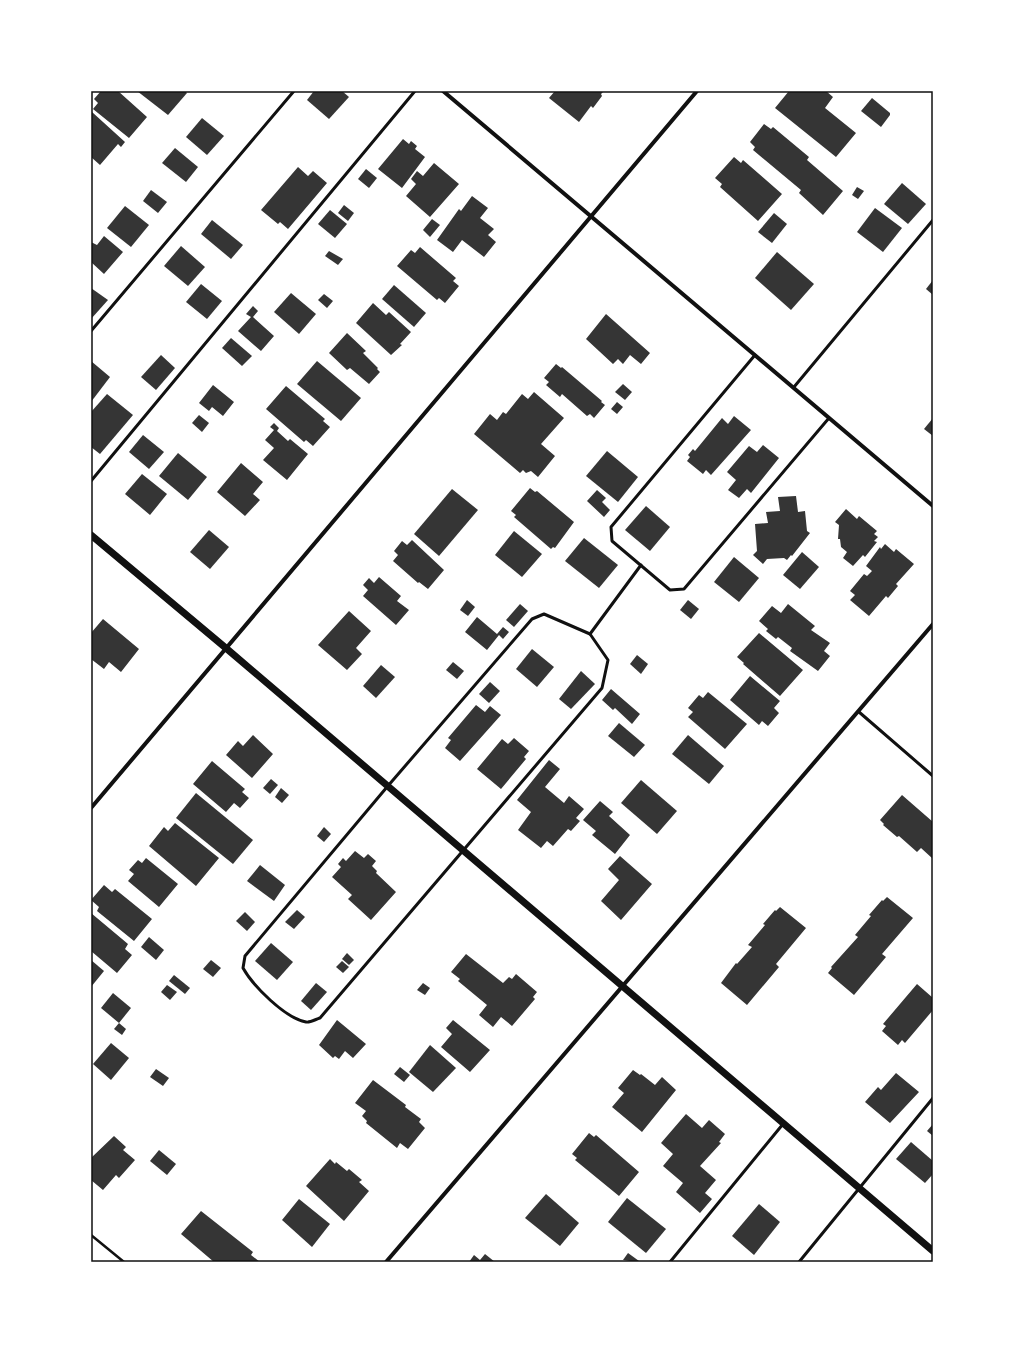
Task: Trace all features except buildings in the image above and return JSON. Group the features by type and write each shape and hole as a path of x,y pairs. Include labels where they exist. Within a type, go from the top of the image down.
{"street":[{"path":"443,91 933,506"},
{"path":"91,808 227,649 697,91"},
{"path":"91,536 227,649 462,851 933,1251"},
{"path":"386,1262 933,624"}],"lane":[{"path":"91,331 294,91"},
{"path":"91,481 415,91"},
{"path":"794,387 933,220"},
{"path":"755,355 611,527 612,541 670,590 684,589 829,418"},
{"path":"590,634 641,565"},
{"path":"544,614 590,634 608,660 602,688 320,1018 308,1022 294,1019 268,998 249,979 243,968 245,956 387,787 532,619 544,614"},
{"path":"859,712 933,776"},
{"path":"799,1262 933,1098"},
{"path":"670,1262 783,1124"}],"path":[{"path":"91,1235 124,1262"}]}
